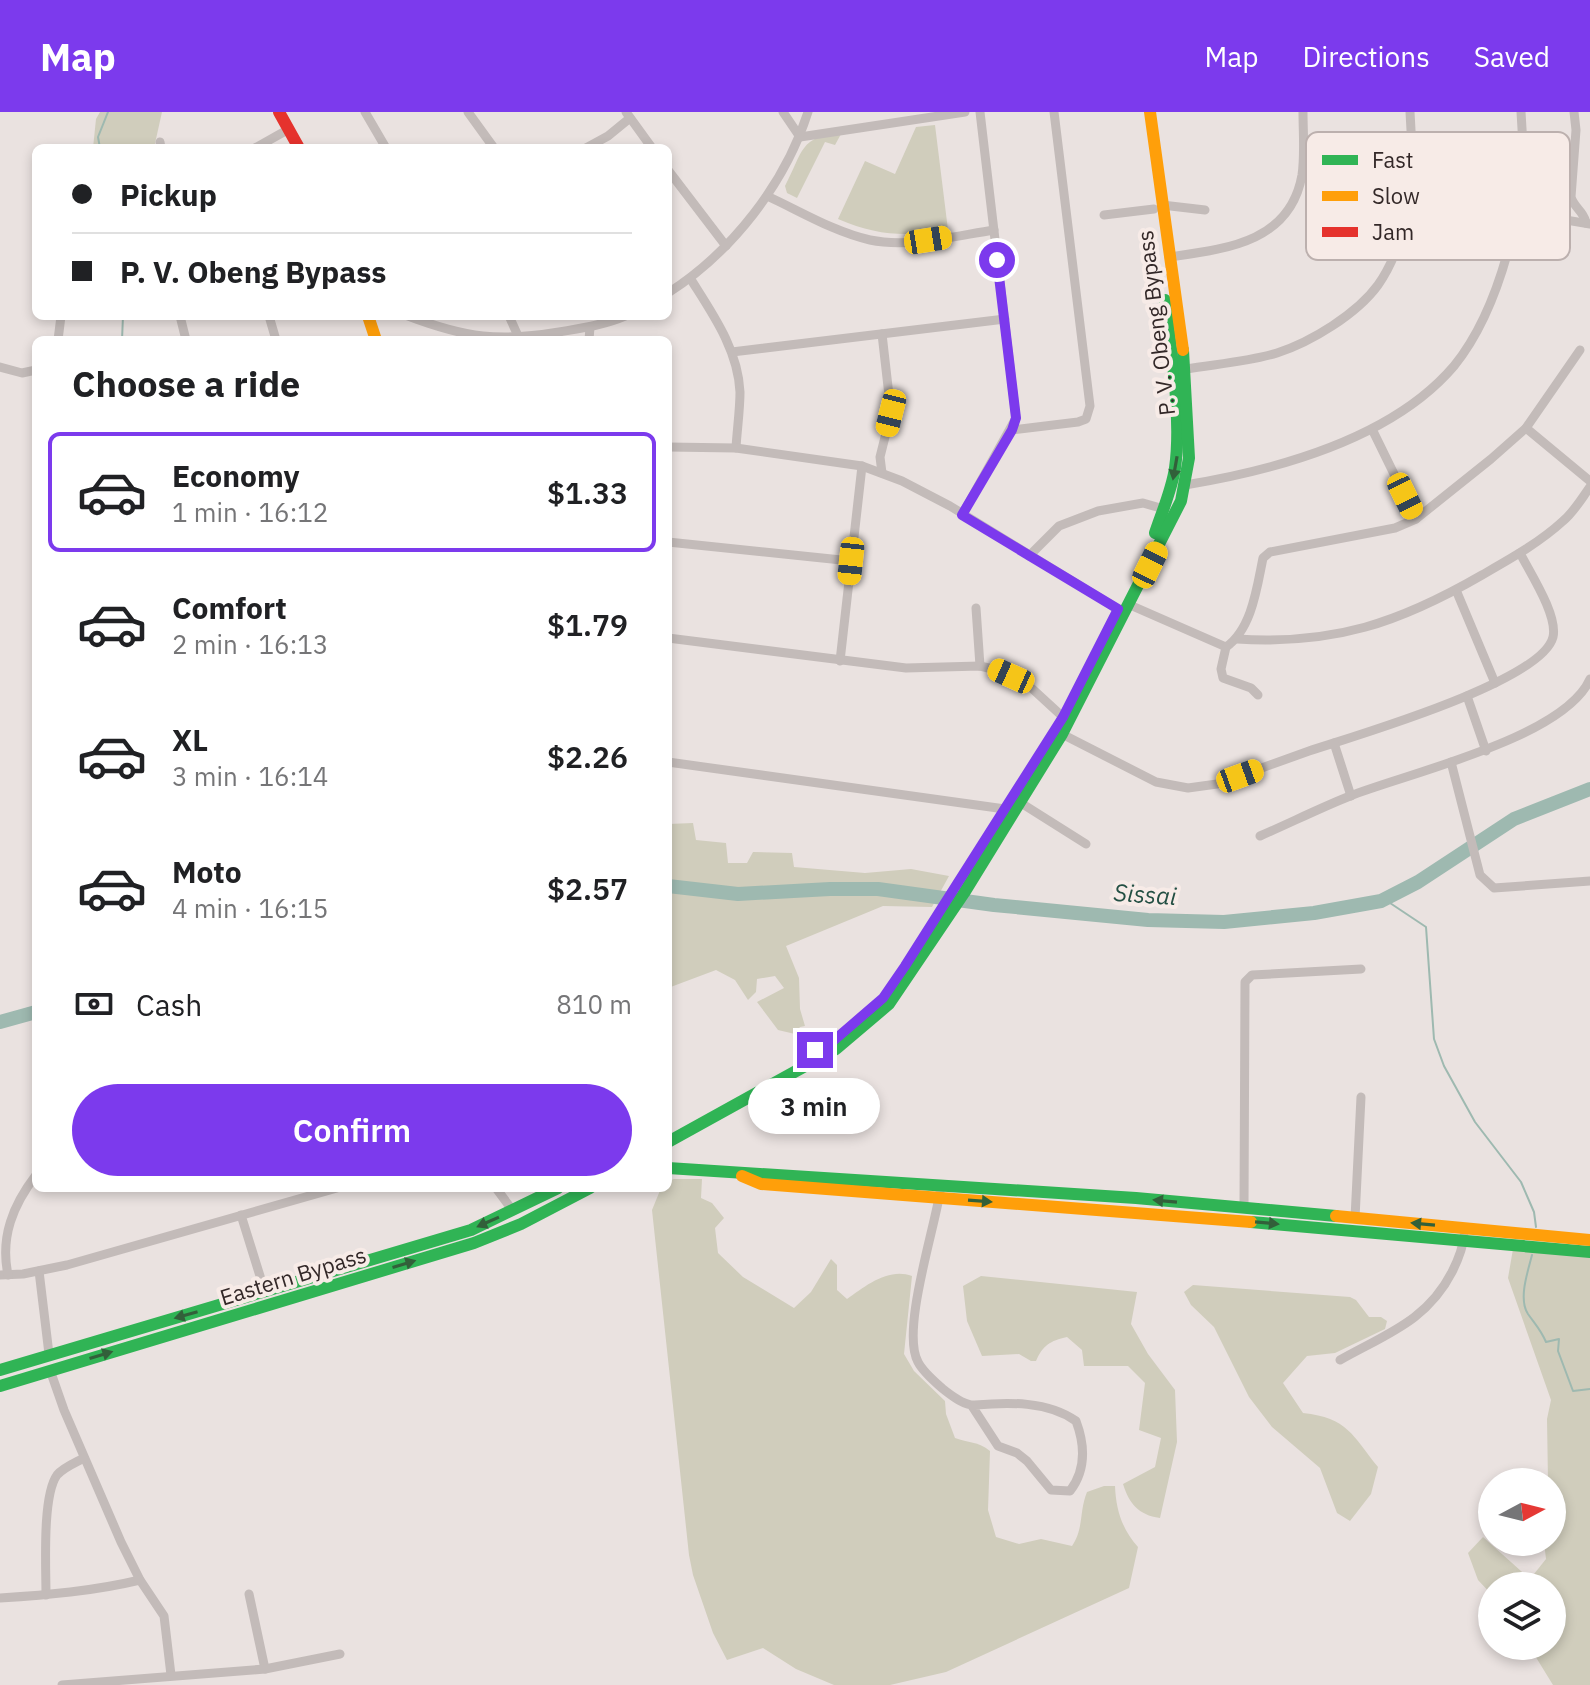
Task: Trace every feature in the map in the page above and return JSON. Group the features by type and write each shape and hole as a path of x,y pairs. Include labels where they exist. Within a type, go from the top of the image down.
{"main road":[{"path":"279,112 297,144"},
{"name":"P. V. Obeng Bypass","path":"958,892 1005,809 1059,732 1063,717 1181,501 1185,485 1189,458 1186,369 1169,257 1141,112"},
{"name":"P. V. Obeng Bypass","path":"672,1128 832,1042 883,998 1021,803 1124,607 1164,509 1177,453 1173,371 1150,112"},
{"name":"P. V. Obeng Bypass","path":"672,1140 836,1049 889,1004 950,904"},
{"path":"672,1168 762,1173 1162,1214 1549,1242 1590,1240"},
{"name":"Eastern Bypass","path":"0,1370 471,1230 550,1192"},
{"name":"Eastern Bypass","path":"0,1386 474,1243 521,1224 582,1192"},
{"path":"940,1192 1136,1198 1355,1218 1464,1235"},
{"path":"1549,1242 1590,1252"}],"street":[{"path":"365,112 384,144"},
{"path":"468,112 491,144"},
{"path":"783,112 800,137"},
{"path":"672,290 726,246 767,196 800,137 808,112"},
{"path":"800,137 965,112"},
{"path":"962,515 1016,418 980,112"},
{"path":"1012,430 1078,422 1086,419 1090,406 1054,112"},
{"path":"1169,257 1219,250 1253,240 1283,217 1296,197 1302,173 1303,112"},
{"path":"1410,112 1411,132"},
{"path":"1521,112 1522,132"},
{"path":"1574,112 1576,130 1571,197 1588,223"},
{"path":"593,144 608,136 628,115 649,144"},
{"path":"262,144 289,129"},
{"path":"672,175 726,246"},
{"path":"767,196 852,235 873,241 928,240 994,230"},
{"path":"1104,215 1158,207 1205,210"},
{"path":"1186,369 1276,353 1321,334 1377,286 1390,260"},
{"path":"1185,485 1251,472 1294,459 1372,429 1418,400 1454,366 1477,330 1505,260"},
{"path":"690,278 719,323 732,352 740,390 736,448"},
{"path":"732,352 1005,319"},
{"path":"420,320 473,336"},
{"path":"532,336 590,327 612,320"},
{"path":"589,336 590,327"},
{"path":"882,334 891,413 880,457 882,473"},
{"path":"1258,695 1251,688 1223,678 1221,673 1226,647 1237,639 1257,596 1263,558 1270,552 1395,528 1416,519 1526,428 1580,350"},
{"path":"0,367 22,373 32,371"},
{"path":"1526,428 1590,481"},
{"path":"1372,429 1416,519"},
{"path":"672,447 736,448 862,466 882,473 902,481 1029,556 1124,607 1226,647"},
{"path":"840,661 862,466"},
{"path":"1237,639 1279,642 1340,634 1394,620 1456,590 1520,553 1565,520 1590,487"},
{"path":"1029,556 1059,526 1098,511 1143,503 1164,509"},
{"path":"672,542 851,561"},
{"path":"1059,732 1156,782 1188,788 1217,784 1467,696 1536,659 1552,641 1554,630 1548,608 1520,553"},
{"path":"1456,590 1495,683"},
{"path":"976,608 980,666"},
{"path":"672,639 906,668 980,666 1026,683 1063,717"},
{"path":"1260,836 1351,796 1486,751 1541,725 1580,695 1590,679"},
{"path":"1467,696 1486,751"},
{"path":"1334,743 1351,796"},
{"path":"1451,762 1480,875 1494,888 1590,881"},
{"path":"672,763 1005,809"},
{"path":"1021,803 1086,844"},
{"path":"1244,1208 1245,982 1252,975 1361,969"},
{"path":"1355,1218 1361,1097"},
{"path":"32,1181 15,1204 1,1239 4,1275 39,1271 323,1192"},
{"path":"499,1192 513,1211"},
{"path":"940,1192 913,1324 915,1356 941,1387 972,1406 998,1446 1017,1453 1027,1461 1051,1490 1070,1491 1077,1482 1084,1449 1076,1421 1057,1410 1018,1404 999,1402 972,1406"},
{"path":"241,1215 265,1292"},
{"path":"1340,1360 1422,1314 1446,1283 1464,1235"},
{"path":"39,1271 49,1354"},
{"path":"50,1370 84,1458 140,1580 164,1616 171,1675"},
{"path":"46,1595 51,1489 58,1475 84,1458"},
{"path":"0,1598 46,1595 140,1580"},
{"path":"249,1594 265,1669"},
{"path":"62,1685 265,1669 340,1654"}],"shaded area":[{"path":"100,112 162,112 155,144 93,144 96,119"},
{"path":"935,125 948,230 892,234 838,219 865,161 895,174 916,127"},
{"path":"841,134 835,145 825,142 797,198 787,193 785,186 804,148 817,138"},
{"path":"693,823 696,840 726,843 728,863 747,863 753,852 792,853 794,867 865,873 911,869 949,876 932,907 883,906 786,946 799,978 800,1009 805,1026 795,1034 778,1030 757,1002 784,988 775,976 757,979 756,992 748,1000 735,980 716,970 672,986 672,824"},
{"path":"702,1179 701,1198 712,1203 724,1218 715,1228 718,1253 743,1277 794,1308 811,1292 831,1259 837,1265 837,1290 847,1299 886,1276 912,1276 904,1354 914,1371 945,1401 946,1414 955,1438 990,1451 988,1510 996,1537 1019,1544 1041,1539 1072,1546 1087,1492 1115,1486 1121,1519 1138,1547 1129,1588 946,1672 890,1685 834,1685 796,1669 763,1648 727,1660 713,1633 689,1555 652,1210 659,1192 672,1192 672,1180"},
{"path":"1513,1249 1590,1256 1590,1685 1553,1685 1538,1660 1566,1660 1566,1572 1536,1572 1546,1556 1566,1556 1566,1468 1548,1468 1547,1419 1551,1400 1508,1278"},
{"path":"981,1276 1137,1292 1131,1324 1148,1354 1175,1390 1177,1442 1160,1518 1136,1507 1123,1484 1155,1467 1161,1438 1139,1430 1145,1383 1128,1366 1084,1366 1082,1350 1067,1337 1048,1344 1036,1361 1019,1354 982,1356 967,1321 963,1286"},
{"path":"1193,1285 1350,1297 1369,1317 1381,1317 1387,1321 1385,1329 1335,1353 1307,1356 1283,1383 1303,1413 1340,1424 1355,1437 1378,1467 1371,1494 1350,1521 1337,1513 1320,1468 1272,1427 1249,1397 1214,1327 1191,1305 1184,1292"},
{"path":"1478,1542 1478,1556 1504,1556 1522,1572 1478,1572 1478,1580 1468,1553"}],"waterway":[{"path":"99,144 98,137 108,112"},
{"path":"122,336 123,320"},
{"name":"Sissai","path":"672,886 738,894 878,889 994,905 1148,920 1224,922 1314,913 1381,901 1418,882 1514,819 1590,789"},
{"path":"1384,899 1426,927 1434,1039 1444,1066 1475,1122 1521,1182 1534,1212 1536,1227"},
{"name":"Sissai","path":"19,1017 32,1007"},
{"name":"Sissai","path":"0,1022 32,1013"},
{"path":"1532,1255 1525,1285 1525,1308 1546,1342 1559,1339 1558,1351 1573,1391 1590,1389"}],"traffic: fast":[{"path":"1155,533 1172,484 1177,449 1175,384 1165,300"},
{"path":"672,1140 836,1049 889,1004 964,893 1062,734 1181,501 1189,458 1183,350"},
{"path":"672,1168 1136,1198 1336,1216"},
{"path":"0,1370 471,1230 550,1192"},
{"path":"0,1386 474,1243 521,1224 582,1192"},
{"path":"1251,1222 1590,1252"}],"traffic: slow":[{"path":"1150,112 1183,350"},
{"path":"369,320 375,336"},
{"path":"742,1176 761,1184 1251,1222"},
{"path":"1336,1216 1590,1240"}],"traffic: jam":[{"path":"279,112 297,144"}],"route":[{"path":"815,1050 832,1042 883,998 905,966 1063,717 1118,609 962,515 1016,418 997,260"}]}
